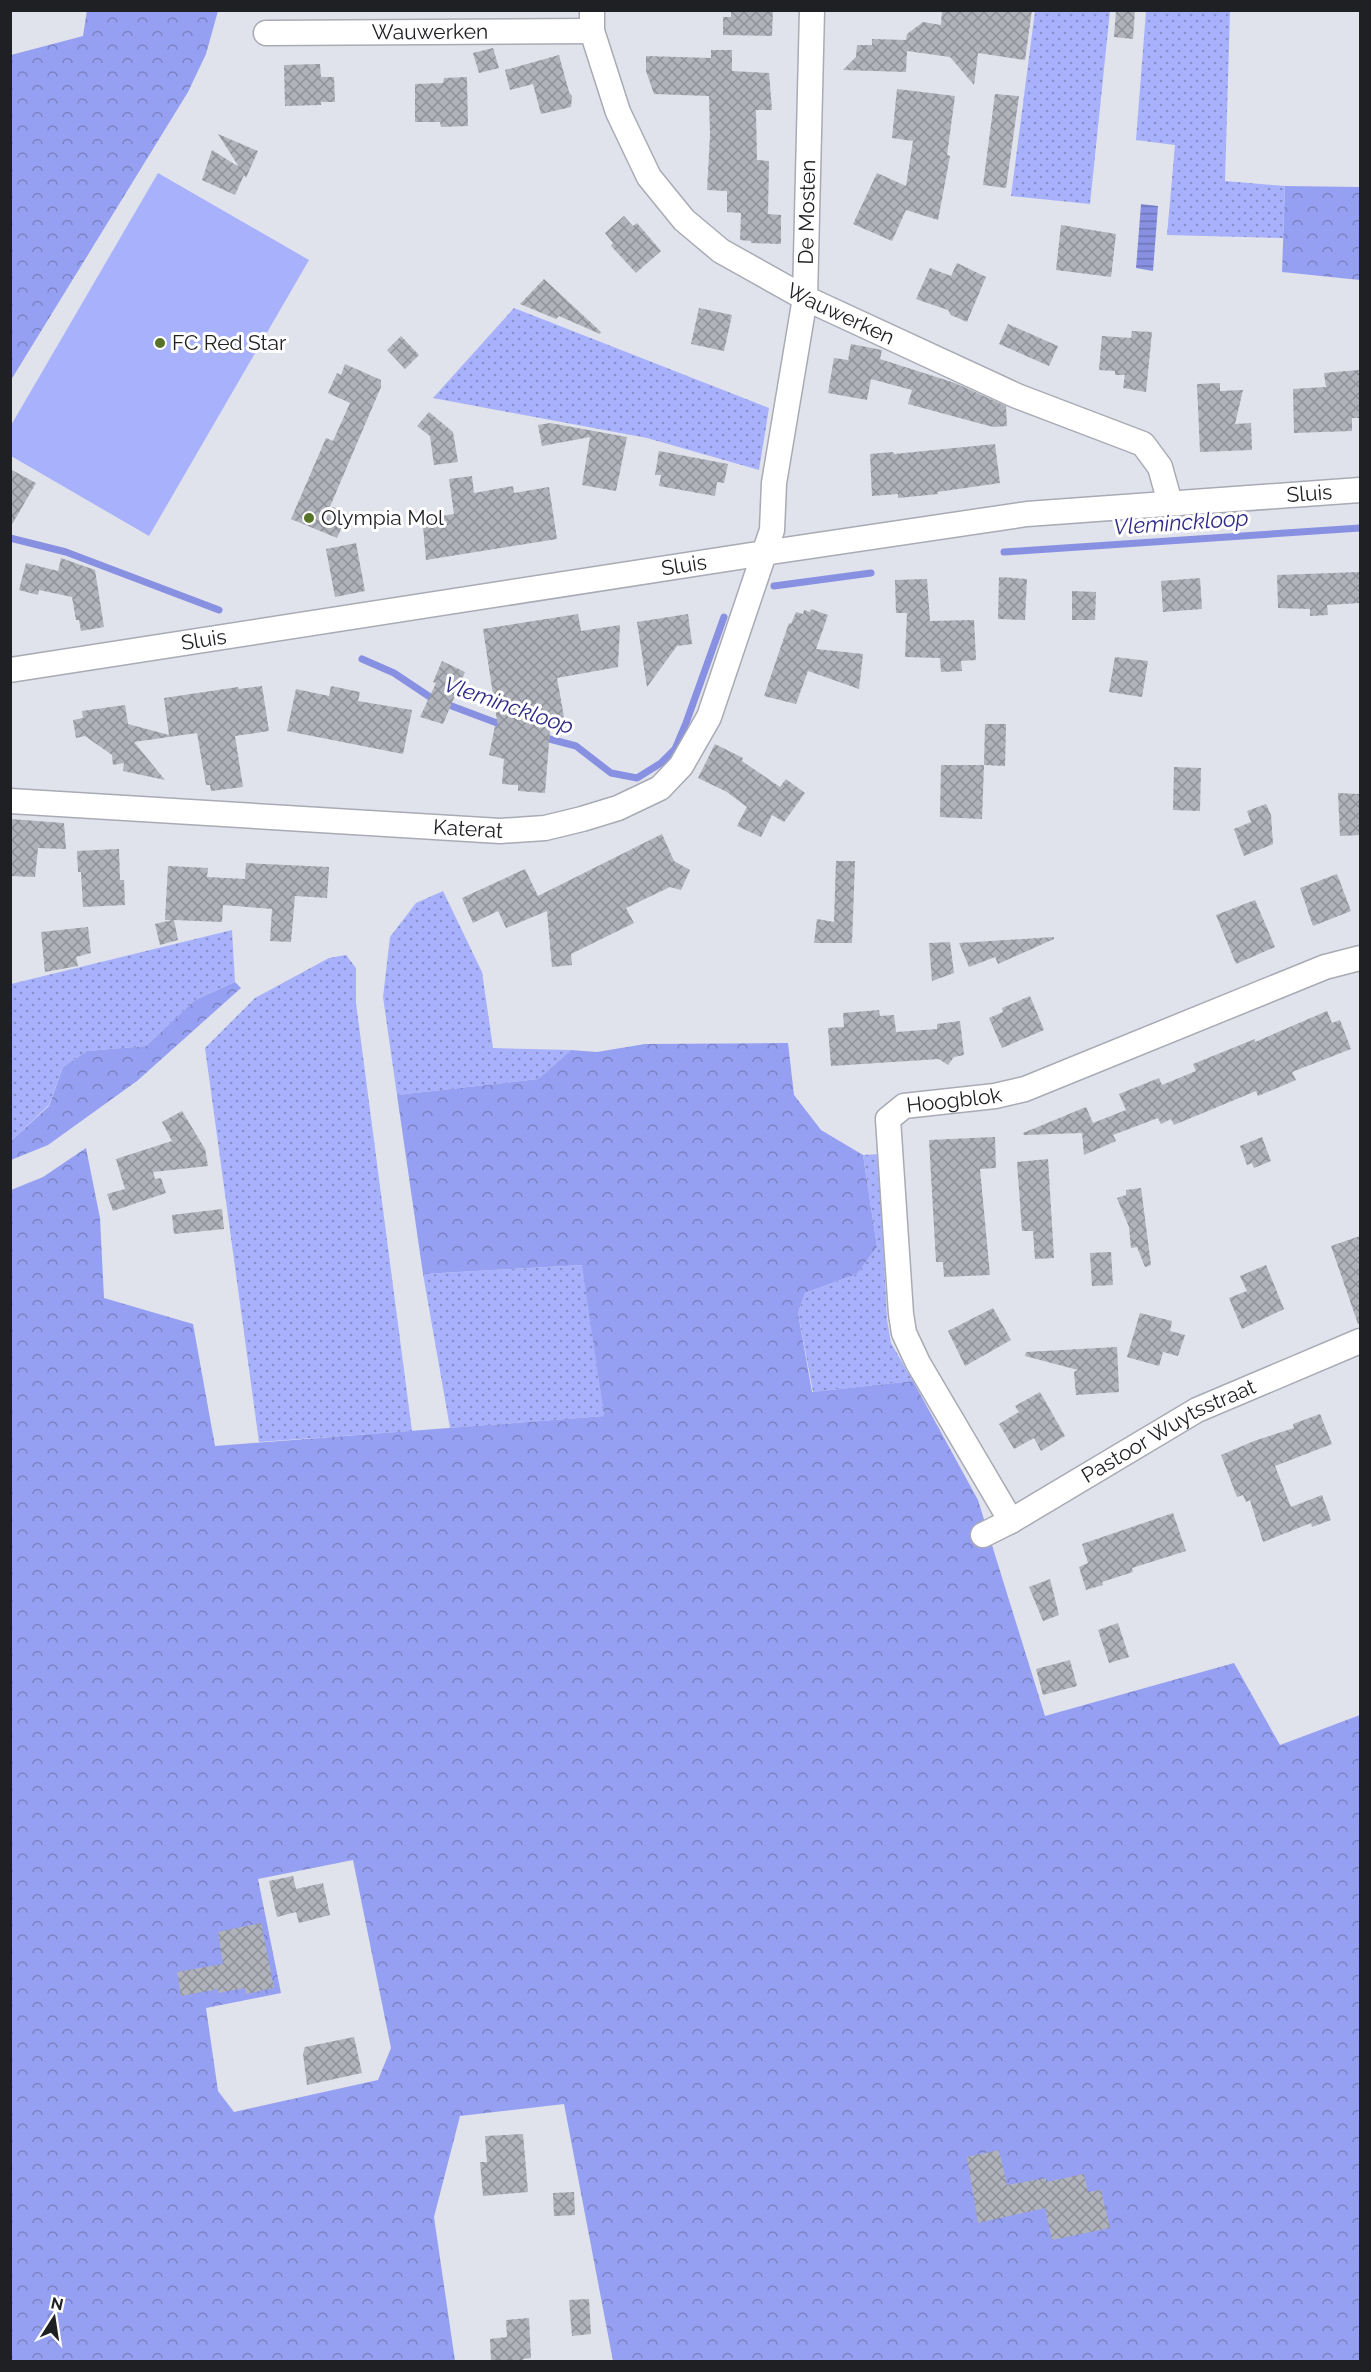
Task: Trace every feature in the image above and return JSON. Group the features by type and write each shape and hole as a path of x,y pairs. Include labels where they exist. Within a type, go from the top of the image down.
{"street":[{"name":"De Mosten","path":"764,553 772,530 774,483 805,298 812,10"},
{"name":"Wauwerken","path":"266,33 592,21 618,112 650,177 684,220 721,252 805,298 1017,396 1143,444 1160,467 1170,503"},
{"name":"Sluis","path":"10,670 1027,514 1360,490"},
{"name":"Katerat","path":"10,801 500,831 545,828 618,808 660,788 681,766 709,717 764,553"},
{"name":"Hoogblok","path":"1011,1521 918,1363 904,1333 888,1119 904,1106 994,1096 1025,1089 1325,967 1360,958"},
{"name":"Pastoor Wuytsstraat","path":"983,1535 1011,1521 1197,1410 1360,1341"}],"shaded area":[{"path":"1035,11 1110,11 1090,204 1011,196"},
{"path":"1146,11 1230,11 1225,181 1285,186 1283,238 1167,235 1175,145 1136,140"},
{"name":"FC Red Star","path":"158,173 309,260 149,536 11,456 10,427"},
{"path":"1141,204 1158,206 1153,271 1136,268"},
{"path":"514,308 769,408 759,470 647,438 433,398"},
{"path":"443,891 482,972 493,1048 571,1050 538,1079 397,1095 383,997 390,937 416,903"},
{"path":"232,930 235,982 195,1000 146,1046 87,1051 63,1067 49,1105 11,1141 11,984"},
{"path":"346,955 356,968 356,1003 412,1431 259,1442 205,1048 255,998 329,958"},
{"path":"879,1154 887,1319 891,1343 913,1381 813,1392 798,1313 805,1293 857,1274 877,1247 863,1155"},
{"path":"583,1265 604,1416 450,1428 423,1274"}],"green space":[{"path":"87,10 218,11 206,54 188,92 11,380 11,55 83,36"},
{"path":"1285,186 1360,187 1360,280 1282,272"},
{"path":"235,982 241,988 137,1081 48,1145 11,1160 11,1141 49,1106 63,1067 87,1051 146,1046 195,1000"},
{"path":"788,1043 794,1095 821,1130 863,1155 877,1247 857,1274 805,1293 798,1313 812,1392 913,1381 978,1500 1045,1716 1234,1663 1280,1745 1360,1715 1360,2361 613,2361 564,2104 460,2116 434,2217 455,2361 11,2362 11,1190 43,1177 86,1148 100,1218 104,1298 193,1324 215,1446 604,1416 582,1265 423,1274 397,1095 538,1079 571,1050 597,1052 645,1044","holes":["353,1860 391,2048 378,2080 234,2112 218,2091 206,2008 281,1993 258,1879"]}],"building":[{"path":"731,10 773,10 772,36 723,35 723,17 731,17"},
{"path":"942,10 1032,10 1025,60 978,53 974,85 950,57 907,51 906,72 843,70 856,57 857,45 872,45 872,39 906,40 907,34 923,22 941,25"},
{"path":"1116,10 1135,10 1133,39 1114,37"},
{"path":"493,48 499,68 479,73 473,53"},
{"path":"711,50 732,50 732,71 769,73 772,110 756,110 757,160 769,161 768,214 781,215 781,244 751,243 751,241 740,240 741,213 727,212 727,191 707,190 710,135 709,96 654,94 646,71 646,56 711,58"},
{"path":"559,55 572,96 571,107 541,114 533,84 510,90 505,70"},
{"path":"320,64 321,77 334,77 335,102 321,102 321,105 285,106 284,65"},
{"path":"467,77 468,126 441,127 440,122 415,122 415,84 443,83 444,78"},
{"path":"897,89 955,96 947,155 950,156 938,220 906,210 892,241 853,224 877,173 906,186 913,141 892,138"},
{"path":"995,94 1019,96 1006,188 983,185"},
{"path":"218,134 258,151 246,178 244,175 235,195 202,180 212,150 239,167"},
{"path":"624,216 633,226 637,223 661,251 636,273 611,246 613,243 605,233"},
{"path":"1061,225 1116,234 1111,277 1056,270"},
{"path":"957,263 986,277 967,322 951,315 948,310 916,299 930,268 951,276"},
{"path":"544,279 601,332 600,334 559,316 556,319 520,304"},
{"path":"699,308 732,315 724,351 691,344"},
{"path":"1008,324 1058,346 1049,366 999,344"},
{"path":"1132,331 1152,332 1146,392 1123,388 1125,375 1115,375 1115,371 1099,370 1102,336 1131,338"},
{"path":"401,336 419,355 405,369 387,350"},
{"path":"851,344 882,350 880,359 955,383 1006,406 1007,426 993,427 908,404 912,390 871,379 867,400 828,393 834,358 848,360"},
{"path":"345,364 381,380 381,387 326,516 333,507 348,514 337,538 291,519 326,438 333,441 350,403 328,393 337,373 341,375"},
{"path":"1359,370 1360,418 1352,418 1352,431 1294,433 1293,389 1326,387 1324,373"},
{"path":"1220,383 1220,391 1243,390 1235,424 1251,423 1252,450 1200,452 1197,384"},
{"path":"429,412 453,432 458,462 434,465 430,436 417,426"},
{"path":"550,423 627,437 616,491 582,485 590,437 542,446 538,425"},
{"path":"995,444 1000,483 937,492 938,494 898,498 898,494 872,496 870,454 893,452 894,454"},
{"path":"659,451 728,464 724,483 717,482 715,496 659,486 661,475 655,475"},
{"path":"10,469 36,483 10,528"},
{"path":"472,476 474,493 513,486 514,493 549,487 557,539 426,560 423,526 428,525 428,518 454,514 449,479"},
{"path":"356,543 365,591 335,597 326,549"},
{"path":"61,558 95,570 104,627 81,631 79,620 76,620 72,597 39,590 38,595 19,590 26,563 58,571"},
{"path":"1360,572 1360,603 1327,605 1328,615 1310,616 1310,609 1278,608 1277,575"},
{"path":"999,577 1027,579 1025,620 998,619"},
{"path":"1200,578 1202,609 1163,612 1161,581"},
{"path":"927,579 930,621 974,620 976,660 961,661 962,671 941,672 940,658 905,657 907,613 896,613 895,580"},
{"path":"1072,591 1096,592 1095,620 1072,620"},
{"path":"811,609 828,615 816,649 863,654 859,689 808,671 796,704 764,696 789,623 791,624 796,612 803,614 804,610 810,612"},
{"path":"578,614 581,631 620,625 618,667 557,678 566,728 550,730 545,793 518,791 518,785 502,784 504,759 489,755 495,726 498,727 483,629"},
{"path":"688,614 692,644 677,646 647,687 637,622"},
{"path":"1115,657 1148,661 1142,697 1109,692"},
{"path":"442,661 465,672 443,724 420,717 436,683 433,682"},
{"path":"262,686 269,731 235,736 243,787 211,791 210,785 206,785 197,733 134,742 165,780 123,771 124,763 113,765 112,755 85,736 76,738 73,720 83,718 82,711 125,705 128,724 169,735 164,698 238,687 239,689"},
{"path":"331,686 360,692 358,701 412,710 403,754 287,731 296,689 329,696"},
{"path":"985,724 1006,724 1005,766 984,765"},
{"path":"715,744 743,758 742,761 780,787 786,779 805,793 784,822 772,815 761,837 737,826 747,807 727,792 698,778"},
{"path":"941,765 984,765 982,819 940,817"},
{"path":"1174,767 1201,768 1200,811 1173,810"},
{"path":"1338,793 1359,794 1360,835 1340,836"},
{"path":"1266,804 1271,815 1273,844 1244,856 1234,829 1251,822 1247,811"},
{"path":"10,819 64,823 66,849 38,848 35,877 10,876"},
{"path":"662,834 674,861 690,870 681,890 670,887 626,908 634,923 571,954 572,965 552,967 547,911 506,928 498,911 473,923 462,898 525,869 538,896"},
{"path":"119,849 120,880 124,880 125,905 83,907 77,851"},
{"path":"836,861 855,861 852,943 814,943 817,919 834,922"},
{"path":"246,863 329,867 327,898 295,896 291,942 270,941 272,909 223,905 222,922 174,920 178,940 160,945 155,924 172,920 165,920 168,866 208,868 207,877 245,879"},
{"path":"1337,874 1351,911 1313,926 1300,888"},
{"path":"1255,900 1275,947 1236,964 1216,915"},
{"path":"88,927 91,953 76,957 78,966 45,972 41,932"},
{"path":"1054,937 1054,939 998,964 995,957 969,967 959,943"},
{"path":"950,942 954,973 932,981 929,943"},
{"path":"1030,996 1044,1030 1002,1048 989,1018 1003,1012 1002,1008"},
{"path":"879,1010 880,1016 894,1015 896,1032 937,1029 937,1024 960,1021 964,1055 954,1057 948,1065 939,1059 831,1066 828,1028 844,1027 843,1013"},
{"path":"1327,1011 1332,1023 1340,1020 1351,1049 1292,1072 1296,1080 1258,1096 1256,1091 1174,1125 1171,1119 1161,1124 1158,1118 1113,1135 1116,1141 1084,1155 1082,1133 1024,1135 1023,1133 1086,1107 1093,1123 1126,1110 1119,1094 1159,1078 1162,1085 1196,1071 1193,1064 1255,1039 1255,1042"},
{"path":"182,1111 205,1149 208,1166 153,1172 155,1179 161,1178 166,1193 113,1211 107,1194 125,1189 116,1159 172,1141 162,1122"},
{"path":"995,1137 996,1168 980,1169 990,1275 944,1277 943,1262 936,1262 929,1140"},
{"path":"1262,1137 1271,1161 1254,1168 1252,1163 1247,1165 1240,1146"},
{"path":"1048,1159 1054,1258 1035,1259 1033,1231 1022,1231 1017,1162"},
{"path":"1141,1188 1151,1265 1145,1267 1137,1247 1131,1248 1129,1227 1117,1198 1126,1195 1126,1190"},
{"path":"222,1209 224,1229 174,1234 172,1215"},
{"path":"1360,1236 1360,1323 1358,1324 1331,1246"},
{"path":"1111,1252 1113,1285 1092,1286 1090,1253"},
{"path":"1266,1265 1284,1309 1242,1329 1229,1298 1247,1291 1240,1276"},
{"path":"993,1308 1011,1340 965,1366 948,1331"},
{"path":"1140,1313 1172,1321 1170,1331 1185,1335 1178,1356 1163,1352 1159,1366 1127,1357"},
{"path":"1117,1347 1119,1392 1076,1395 1074,1372 1078,1370 1025,1356 1026,1352"},
{"path":"1040,1392 1065,1436 1041,1451 1034,1438 1014,1449 999,1424 1019,1412 1015,1406"},
{"path":"1320,1414 1332,1444 1275,1466 1291,1507 1322,1495 1331,1520 1312,1527 1311,1523 1263,1542 1250,1500 1246,1502 1243,1495 1237,1497 1221,1455 1294,1428 1293,1424"},
{"path":"1173,1513 1186,1551 1132,1568 1133,1572 1086,1590 1079,1567 1088,1563 1082,1544"},
{"path":"1050,1579 1059,1615 1043,1621 1029,1587"},
{"path":"1118,1623 1129,1657 1109,1663 1098,1630"},
{"path":"1070,1660 1077,1686 1043,1695 1036,1669"},
{"path":"293,1876 296,1889 323,1883 330,1915 299,1923 296,1912 277,1917 269,1881"},
{"path":"261,1923 274,1988 246,1994 245,1988 218,1993 218,1989 181,1996 177,1972 223,1964 218,1932"},
{"path":"354,2037 362,2073 307,2085 303,2054 305,2047"},
{"path":"523,2134 528,2192 483,2196 480,2162 487,2162 485,2136"},
{"path":"999,2150 1007,2185 1046,2178 1046,2182 1084,2174 1088,2192 1101,2190 1110,2228 1052,2240 1045,2208 978,2223 967,2157"},
{"path":"574,2192 575,2215 554,2216 553,2193"},
{"path":"589,2299 591,2334 572,2336 569,2300"},
{"path":"529,2318 531,2358 523,2359 523,2361 491,2361 490,2339 507,2337 506,2320"}],"waterway":[{"name":"Vleminckloop","path":"1004,552 1360,528"},
{"name":"Vleminckloop","path":"10,538 66,552 219,610"},
{"name":"Vleminckloop","path":"774,586 871,573"},
{"name":"Vleminckloop","path":"542,737 576,746 611,773 637,778 661,763 675,749 724,617"},
{"name":"Vleminckloop","path":"362,659 394,673 433,699 505,726"}],"place":[{"name":"FC Red Star","path":"160,343"},
{"name":"Olympia Mol","path":"309,518"}]}
